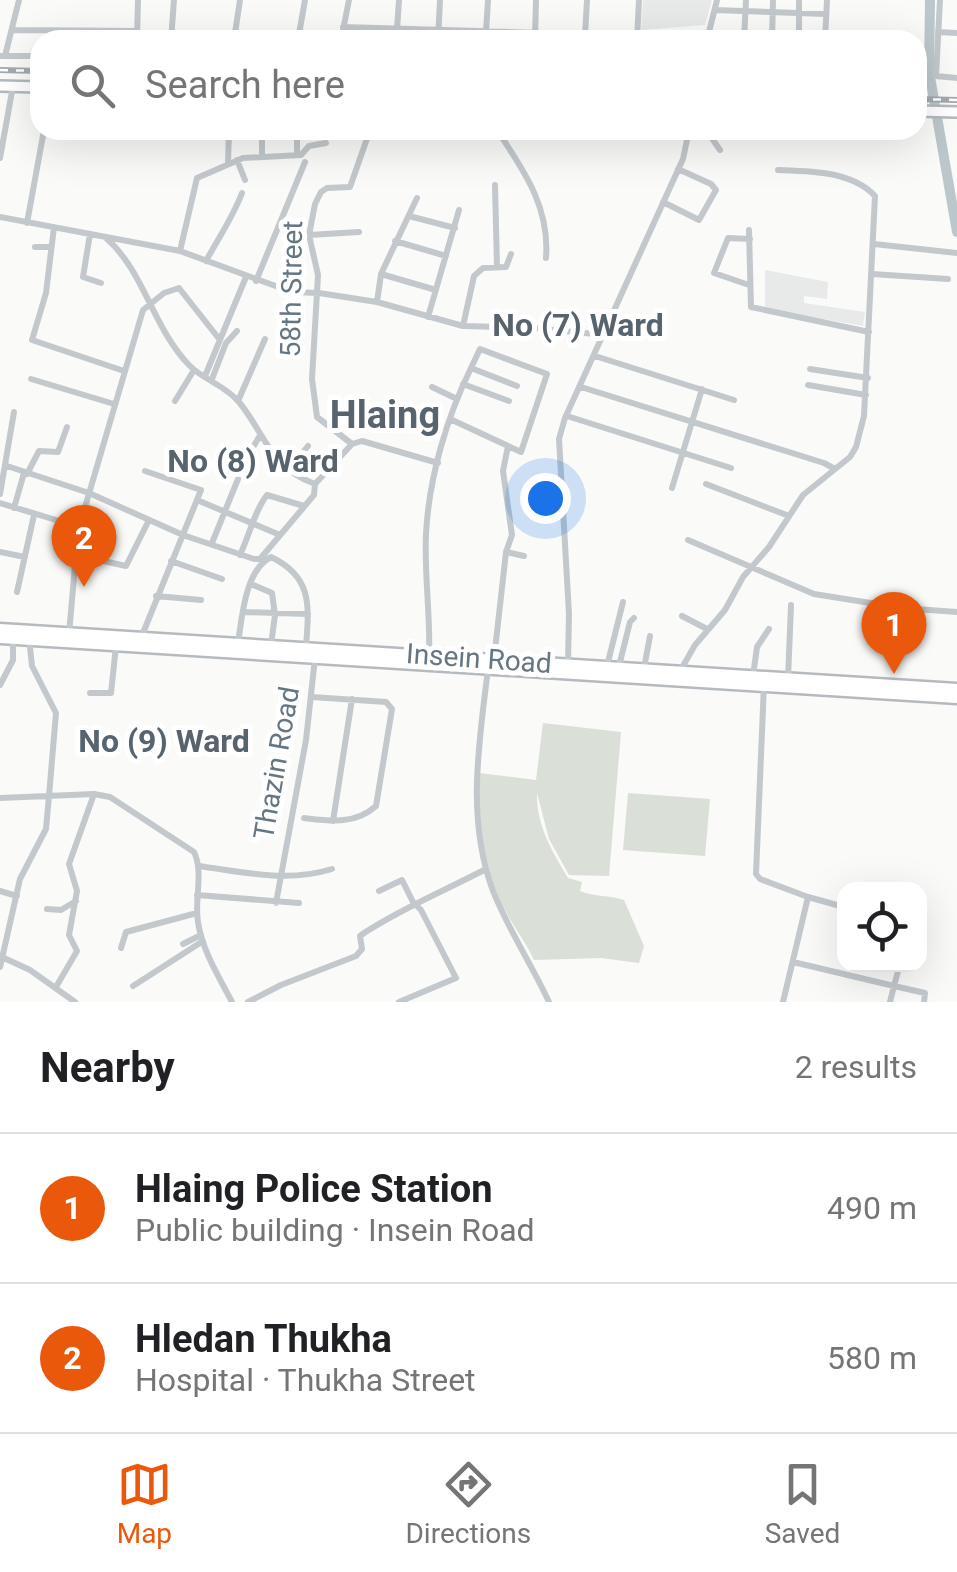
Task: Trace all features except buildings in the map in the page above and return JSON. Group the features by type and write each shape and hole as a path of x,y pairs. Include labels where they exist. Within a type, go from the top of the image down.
{"main road":[{"path":"0,86 30,87"},
{"path":"927,111 957,112"},
{"name":"Insein Road","path":"0,629 29,636 612,668 885,690 957,689"},
{"name":"Insein Road","path":"0,638 29,636"},
{"name":"Insein Road","path":"116,641 140,638 313,651"},
{"name":"Insein Road","path":"761,681 885,690"},
{"name":"Insein Road","path":"936,692 957,698"}],"street":[{"path":"19,0 3,56 30,56"},
{"path":"137,30 138,0"},
{"path":"172,30 174,0"},
{"path":"236,30 240,0"},
{"path":"300,30 305,0"},
{"path":"343,30 348,0"},
{"path":"397,30 398,0"},
{"path":"344,27 438,30 440,0"},
{"path":"486,30 488,0"},
{"path":"535,30 536,0"},
{"path":"585,30 587,0"},
{"path":"637,30 639,0"},
{"path":"710,30 717,0"},
{"path":"745,30 746,0"},
{"path":"772,30 773,0"},
{"path":"799,0 799,30"},
{"path":"825,30 826,0"},
{"path":"940,0 936,78 957,78"},
{"path":"714,10 826,14"},
{"path":"12,30 30,31"},
{"path":"938,32 957,34"},
{"path":"0,158 13,86"},
{"path":"26,223 42,140"},
{"path":"230,140 233,161 245,180"},
{"path":"262,140 262,155"},
{"path":"296,155 297,140"},
{"name":"58th Street","path":"352,444 318,417 312,379 319,292 309,235 321,192 350,186 366,140"},
{"path":"505,140 536,193 544,220 546,258"},
{"path":"566,667 569,614 559,439 678,169 686,140"},
{"path":"713,140 720,150"},
{"path":"180,252 197,178 233,161 262,155 296,155 309,146 326,143"},
{"path":"256,281 305,162"},
{"path":"663,202 699,220 716,190 678,169"},
{"path":"679,675 803,495 856,448 868,378 875,196 829,173 778,170"},
{"path":"495,185 496,267"},
{"path":"206,261 214,242 226,230 242,193"},
{"path":"377,302 381,274 416,198"},
{"path":"428,316 459,210"},
{"path":"408,216 454,228"},
{"path":"0,217 180,252 292,292 319,292 377,302 463,326 604,336"},
{"path":"54,227 46,294 33,341 124,372"},
{"path":"309,235 359,232"},
{"path":"90,234 83,277 101,283"},
{"path":"749,286 714,273 728,238 750,235 750,305 754,308 869,332"},
{"path":"104,237 125,254 148,304 194,370 238,401 269,453 315,484"},
{"path":"125,254 127,240"},
{"path":"395,241 446,256"},
{"path":"874,244 957,253"},
{"path":"36,247 51,248"},
{"path":"463,326 474,276 483,268 506,267 511,254"},
{"path":"381,274 436,290"},
{"path":"872,274 948,278"},
{"path":"208,377 246,277"},
{"path":"68,638 79,526 142,310 173,288 180,289 220,340"},
{"path":"208,377 236,331"},
{"path":"238,401 265,339"},
{"path":"429,660 429,496 450,419 457,398 482,348 548,374 522,451 450,419"},
{"path":"595,356 734,400"},
{"path":"471,368 517,386"},
{"path":"810,368 868,378"},
{"path":"176,401 194,370"},
{"path":"31,378 114,404"},
{"path":"463,384 510,401"},
{"path":"808,385 866,395"},
{"path":"580,387 835,469"},
{"path":"432,388 457,398"},
{"path":"672,488 702,389"},
{"path":"0,494 14,412"},
{"path":"567,416 730,468"},
{"path":"14,508 26,473 39,451 58,452 66,427"},
{"path":"252,449 260,436"},
{"path":"7,466 90,493 184,535 260,559 314,495 315,484 352,444 367,441 438,463"},
{"path":"289,470 308,446"},
{"path":"508,446 503,472 512,535 506,552 490,663 476,787 480,850 494,893 549,1002"},
{"path":"140,638 201,490 145,471"},
{"path":"212,543 238,479"},
{"path":"706,484 789,516"},
{"path":"240,554 267,494 304,506"},
{"path":"197,500 280,535"},
{"path":"0,503 79,526"},
{"path":"16,592 34,515"},
{"path":"76,555 126,566 149,520"},
{"path":"688,540 814,594 957,612"},
{"path":"0,552 24,557"},
{"path":"506,552 524,556"},
{"path":"238,643 243,612 261,562 271,557 290,566 309,600 308,614 243,612"},
{"path":"171,561 222,579"},
{"path":"251,584 272,593 275,615 271,645"},
{"path":"156,596 200,600"},
{"path":"612,668 623,602"},
{"path":"788,680 790,605"},
{"name":"Thazin Road","path":"276,903 312,697 313,651 308,614"},
{"path":"682,616 708,630"},
{"path":"612,668 634,618"},
{"path":"769,629 757,647 761,681 756,874 808,897 837,904"},
{"path":"29,636 32,666 56,713 50,796 44,838 20,878 2,963 56,987 73,1001"},
{"path":"636,670 650,636"},
{"path":"0,685 13,660 13,639"},
{"path":"90,693 111,693 116,641"},
{"path":"304,818 333,822 362,816 378,802 392,709 386,702 312,697"},
{"path":"333,822 352,700"},
{"path":"56,987 77,950 69,935 76,900 69,864 94,794"},
{"path":"0,798 94,794 110,797 197,855 197,913 202,938 232,1002"},
{"path":"198,866 280,877 306,877 332,870"},
{"path":"248,1002 356,956 362,949 360,936 414,902 422,903 486,868"},
{"path":"379,891 402,880 456,978 399,1002"},
{"path":"0,890 17,896"},
{"path":"197,895 299,903"},
{"path":"783,1002 808,897"},
{"path":"46,909 61,910 76,900"},
{"path":"122,948 126,932 197,913"},
{"path":"183,944 202,938"},
{"path":"133,986 202,938"},
{"path":"793,962 926,993 924,1002"},
{"path":"890,1002 898,972"}],"shaded area":[{"path":"643,0 712,0 705,25 641,30"},
{"path":"765,270 828,282 827,299 804,296 804,303 865,312 863,326 765,309"},
{"path":"543,723 621,732 609,876 569,875 549,839 537,793 537,805 546,837 568,878 582,882 580,891 624,900 644,946 639,963 601,958 534,960 498,896 483,844 479,773 536,780"},
{"path":"628,793 710,799 705,856 623,850"}],"waterway":[{"path":"930,0 929,71 957,232"}],"railway":[{"path":"0,70 30,71"},
{"path":"927,99 957,100"}],"place":[{"name":"Hledan Thukha","path":"84,587"},
{"name":"Hlaing Police Station","path":"894,674"}],"district":[{"name":"No (7) Ward","path":"578,325"},
{"name":"Hlaing","path":"385,415"},
{"name":"No (8) Ward","path":"253,461"},
{"name":"No (9) Ward","path":"164,741"}]}
